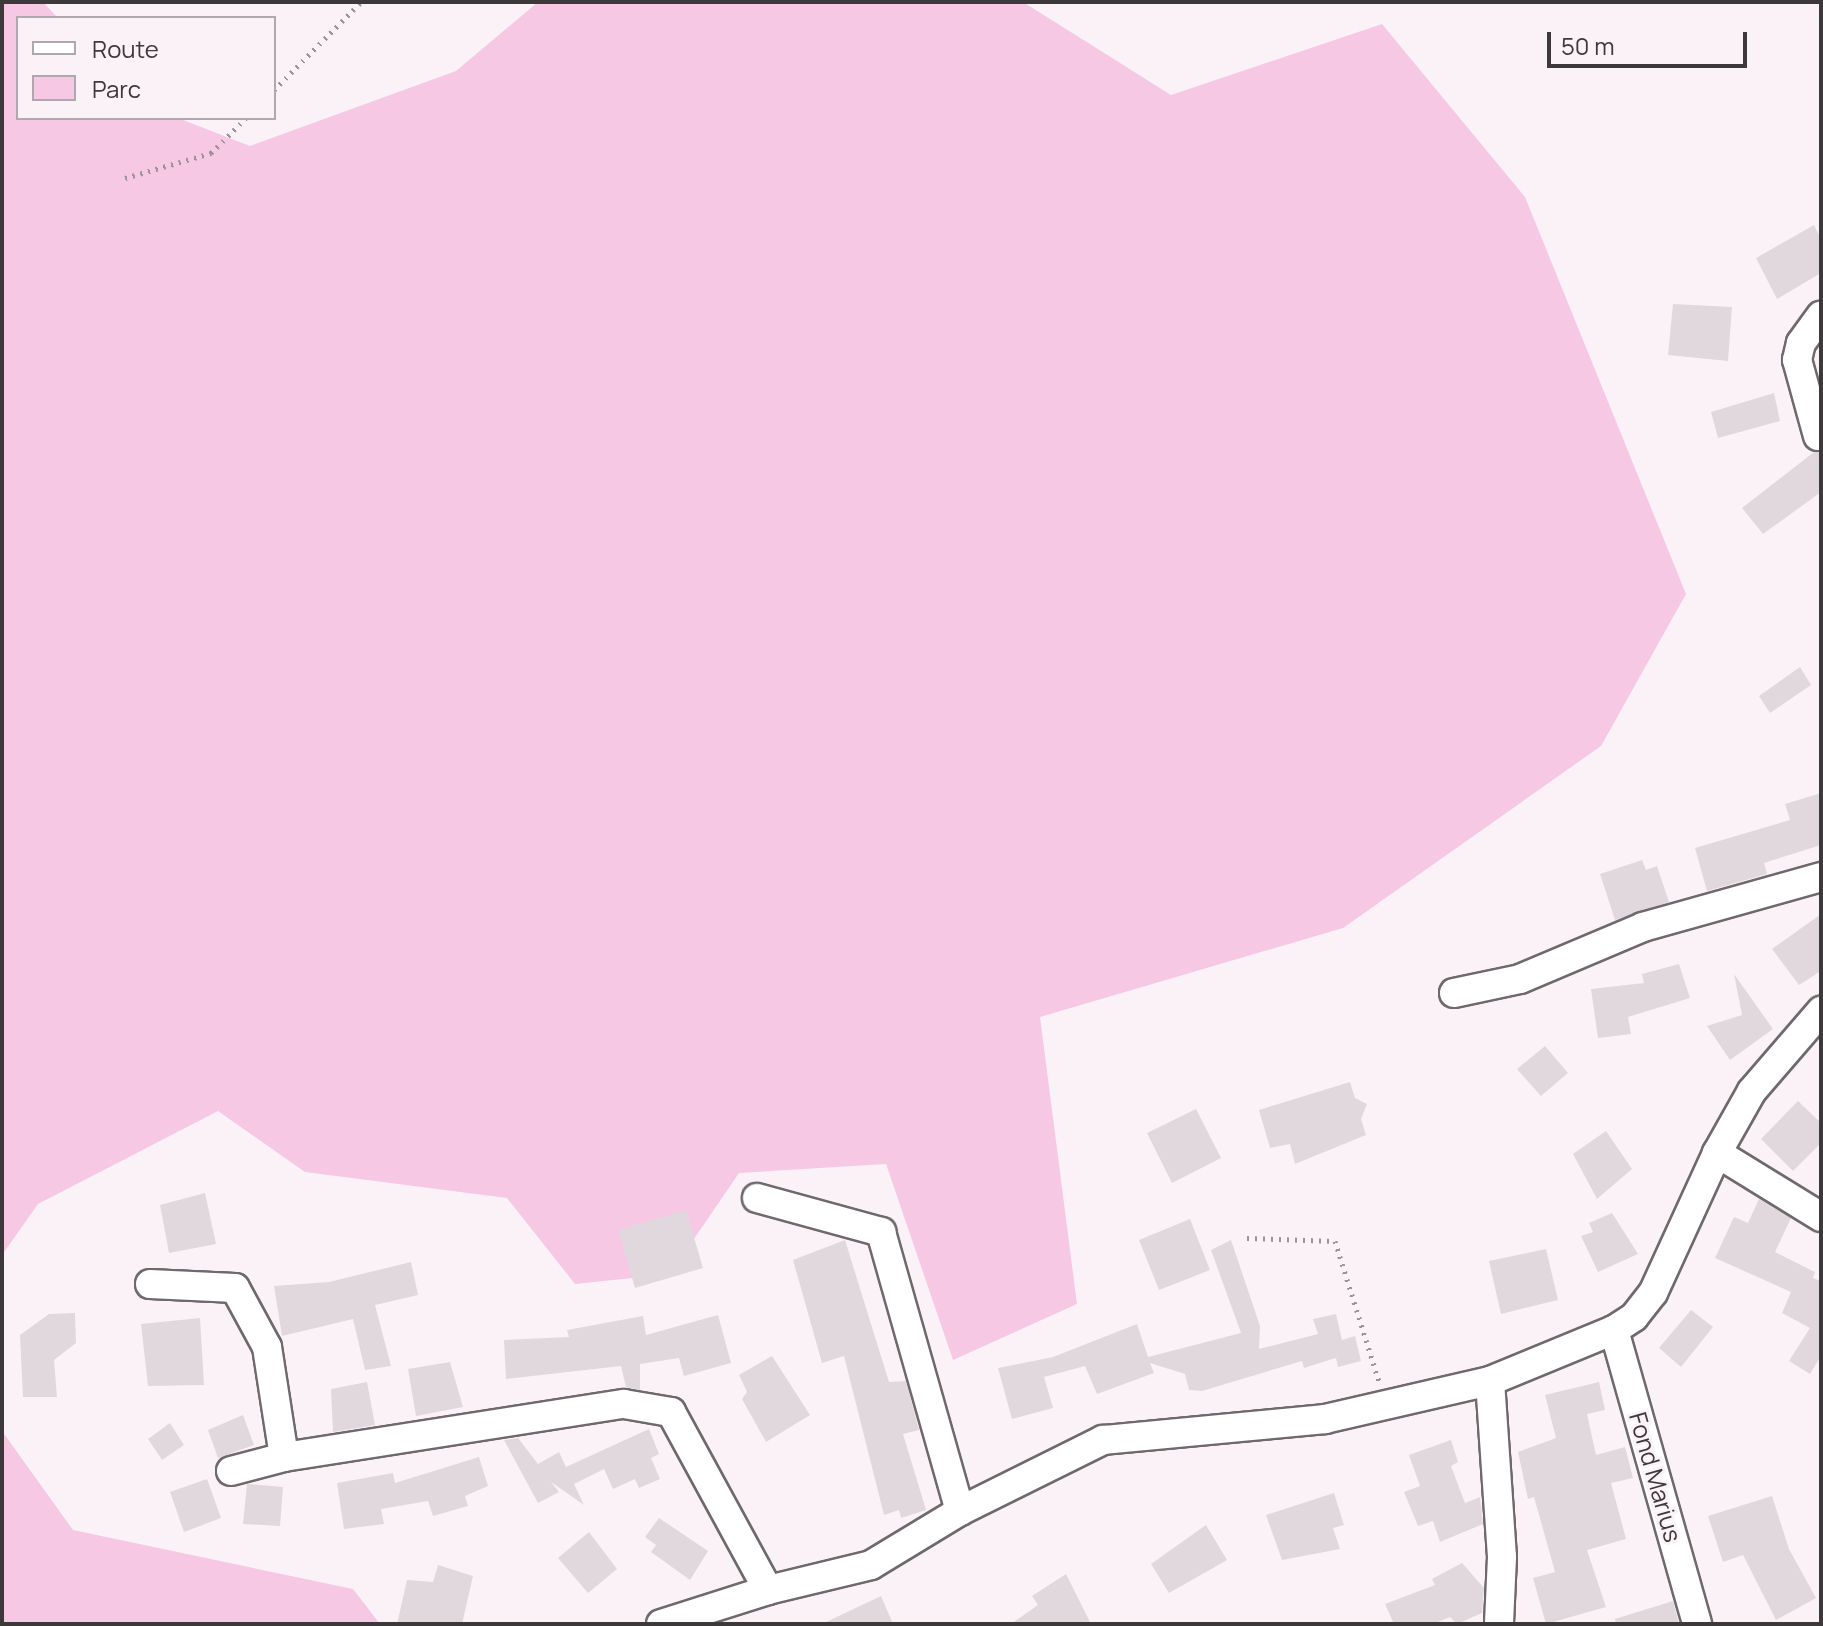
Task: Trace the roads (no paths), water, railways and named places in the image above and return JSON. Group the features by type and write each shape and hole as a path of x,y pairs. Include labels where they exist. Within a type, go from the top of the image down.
{"street":[{"path":"1818,436 1797,360 1801,343 1821,315"},
{"path":"1454,993 1520,979 1628,932 1821,877"},
{"path":"661,1624 768,1590 871,1565 960,1511 1103,1440 1325,1419 1490,1381 1614,1330 1634,1317 1653,1293 1717,1153 1752,1091 1821,1011"},
{"path":"1717,1153 1821,1217"},
{"path":"757,1198 881,1232 960,1511"},
{"path":"150,1284 235,1288 267,1347 284,1457"},
{"name":"Fond Marius","path":"1614,1330 1697,1624"},
{"path":"1490,1381 1502,1557 1499,1624"},
{"path":"231,1471 284,1457 624,1404 671,1412 768,1590"}]}
